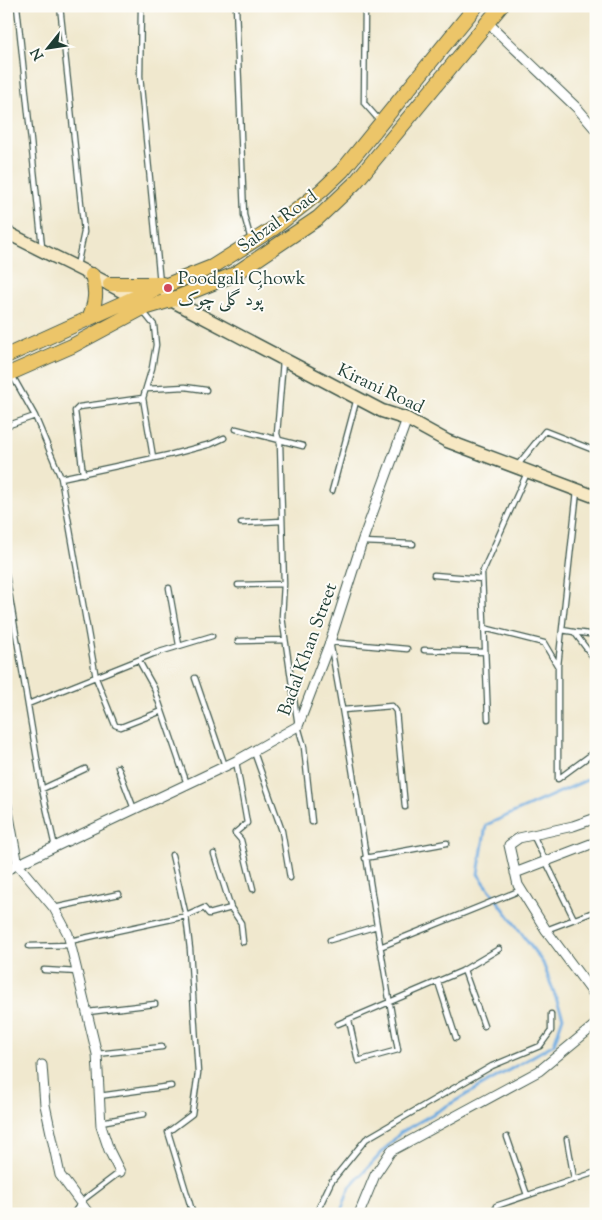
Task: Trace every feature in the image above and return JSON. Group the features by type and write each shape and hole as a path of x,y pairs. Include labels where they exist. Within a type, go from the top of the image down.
{"main road":[{"name":"Sabzal Road","path":"6,356 89,318 138,303 171,300 235,274 318,218 355,183 501,6"},
{"name":"Sabzal Road","path":"8,374 72,346 165,286 212,268 252,243 321,191 342,171 472,8"},
{"path":"6,232 42,251 78,266 138,303"},
{"path":"89,318 95,306 96,287 92,275"},
{"path":"110,284 165,286"},
{"name":"Kirani Road","path":"165,286 171,300 382,411 407,419 447,441 596,497"}],"street":[{"path":"487,22 578,109 596,130"},
{"name":"Badal Khan Street","path":"6,870 236,761 298,726 330,642 362,542 407,419"},
{"path":"6,800 18,865 54,908 70,943 97,1054 101,1122 109,1150 120,1172"},
{"path":"596,818 573,826 519,838 509,845 517,892 596,998"},
{"path":"515,873 595,843"},
{"path":"359,1214 375,1175 391,1151 539,1071 596,1024"},
{"path":"42,1065 45,1105 60,1174 89,1214"}],"lane":[{"path":"17,6 35,160 42,251"},
{"path":"60,6 84,232 78,266"},
{"path":"141,6 140,76 165,286"},
{"path":"236,6 244,215 252,243"},
{"path":"365,6 364,103 381,122"},
{"path":"138,303 154,324 156,345 147,389 143,398 153,457"},
{"path":"283,360 277,434 279,439 284,584 282,617 298,726 304,747 312,822"},
{"path":"8,374 36,416 61,478 96,678 117,727 162,711"},
{"path":"147,389 185,387 206,390"},
{"path":"83,474 75,411 79,407 143,398"},
{"path":"332,491 357,398"},
{"path":"9,425 36,416"},
{"path":"236,429 304,446"},
{"path":"516,467 545,431 596,451"},
{"path":"61,478 211,444 224,438"},
{"path":"488,719 482,573 528,472"},
{"path":"577,490 558,666 558,778 596,751"},
{"path":"241,523 282,521"},
{"path":"362,542 413,544"},
{"path":"6,574 42,789 55,847"},
{"path":"434,575 482,579"},
{"path":"238,585 284,584"},
{"path":"169,588 179,646"},
{"path":"484,628 544,643 558,666"},
{"path":"562,630 596,635"},
{"path":"574,632 596,661"},
{"path":"28,704 179,646 212,636"},
{"path":"238,641 284,640"},
{"path":"349,1020 358,1061 398,1050 365,858 343,710 330,642 407,649"},
{"path":"424,650 485,652"},
{"path":"139,661 154,688 187,784"},
{"path":"195,678 225,766"},
{"path":"343,710 392,706 396,711 405,807"},
{"path":"254,752 282,831 290,878"},
{"path":"236,761 247,823 235,833 241,840 253,889"},
{"path":"118,767 134,809"},
{"path":"42,789 85,769"},
{"path":"533,835 544,862 574,919"},
{"path":"365,858 447,843"},
{"path":"214,854 231,908 241,922 244,942"},
{"path":"172,855 186,916 198,1073 192,1114 168,1132 193,1214"},
{"path":"380,948 517,892"},
{"path":"54,908 119,894"},
{"path":"29,946 70,943 186,916 204,908 209,914 231,908"},
{"path":"546,930 596,911"},
{"path":"330,940 377,926"},
{"path":"338,1024 390,1004 464,970 498,950"},
{"path":"44,970 78,972"},
{"path":"464,970 484,1026"},
{"path":"438,982 456,1038"},
{"path":"88,1012 156,1004"},
{"path":"316,1214 331,1182 366,1139 492,1066 540,1046 551,1031 551,1014"},
{"path":"97,1054 162,1047"},
{"path":"99,1096 171,1086"},
{"path":"101,1122 144,1114"},
{"path":"507,1137 527,1195"},
{"path":"567,1139 574,1179"},
{"path":"73,1214 81,1203 120,1172"},
{"path":"496,1206 596,1172"}],"waterway":[{"path":"340,1214 350,1187 400,1133 554,1044 563,1017 543,963 478,874 486,825 596,776"}],"place":[{"name":"Poodgali Chowk پُود گلی چوک","path":"168,288"}]}
